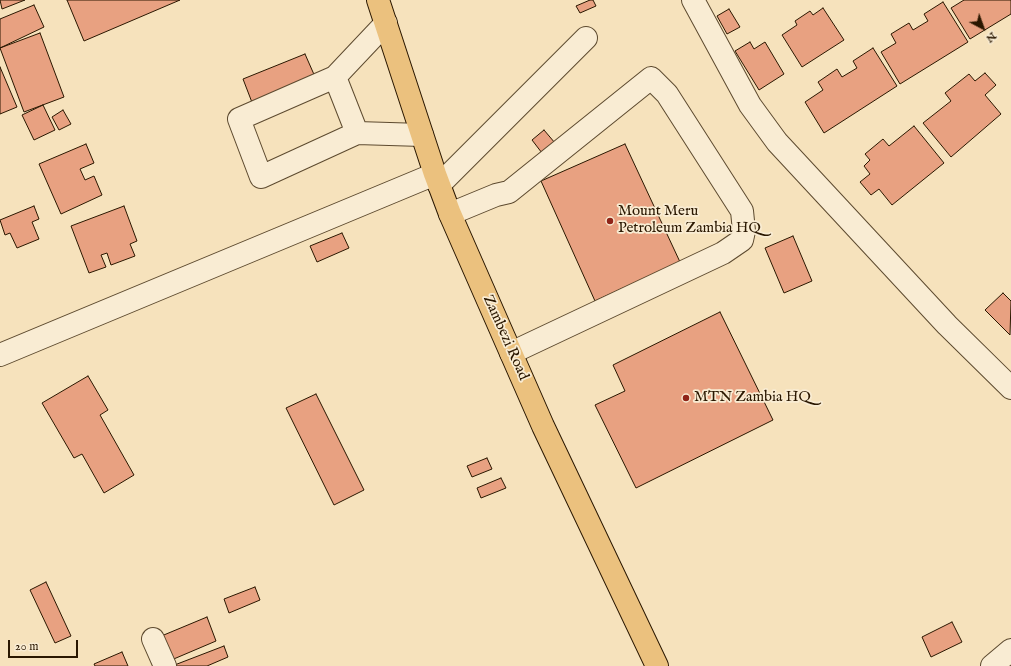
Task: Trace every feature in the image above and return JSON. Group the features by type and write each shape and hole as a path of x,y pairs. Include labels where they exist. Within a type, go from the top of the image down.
{"main road":[{"name":"Zambezi Road","path":"378,0 437,180 450,214 566,475 657,666"}],"street":[{"path":"693,0 750,105 777,142 947,325 1011,388"},
{"path":"386,23 335,78 239,119 261,177 358,133 422,135"},
{"path":"0,355 437,180 586,38"},
{"path":"335,78 358,133"},
{"path":"450,214 496,195 509,192 651,78 667,94 742,211 744,232 742,240 724,253 511,353"},
{"path":"153,639 165,666"},
{"path":"992,666 1011,650"}],"building":[{"path":"0,0 25,0 2,9"},
{"path":"67,0 180,0 84,41"},
{"path":"593,0 596,6 580,13 576,6"},
{"path":"964,0 1011,0 1011,14 970,39 951,8"},
{"path":"943,2 968,42 900,84 881,52 896,43 891,34 909,23 913,30 928,21 924,14"},
{"path":"34,5 44,27 0,48 0,19"},
{"path":"823,8 844,40 802,67 782,35 797,25 795,21 810,11 813,15"},
{"path":"729,9 740,27 727,34 717,16"},
{"path":"40,33 64,97 24,112 0,48"},
{"path":"750,42 754,49 765,42 784,74 759,90 735,51"},
{"path":"873,48 897,86 824,133 805,102 823,90 818,82 837,69 842,77 857,68 853,61"},
{"path":"305,54 316,79 253,105 243,79"},
{"path":"0,67 17,107 0,114"},
{"path":"985,73 996,85 985,95 1001,114 951,157 923,123 951,101 945,93 969,74 975,81"},
{"path":"43,105 55,130 34,140 22,115"},
{"path":"63,110 71,124 59,130 52,117"},
{"path":"914,126 944,163 892,205 879,189 871,195 860,182 870,174 864,166 870,160 865,154 883,139 889,146"},
{"path":"544,130 555,143 542,153 532,140"},
{"path":"86,144 94,163 80,169 85,180 94,176 102,195 61,214 39,164"},
{"name":"Mount Meru Petroleum Zambia HQ","path":"625,144 680,262 595,301 541,181"},
{"path":"34,206 39,219 32,222 39,239 17,248 10,233 5,235 0,220"},
{"path":"124,206 137,241 130,244 135,256 111,265 107,253 101,255 106,267 89,273 71,226"},
{"path":"342,233 349,248 317,262 310,246"},
{"path":"793,236 812,281 784,293 765,248"},
{"path":"1003,293 1011,301 1010,335 985,310"},
{"name":"MTN Zambia HQ","path":"720,312 773,420 636,488 595,405 625,391 613,365"},
{"path":"88,376 108,410 100,415 134,475 104,493 82,454 74,458 42,403"},
{"path":"316,394 364,490 334,505 286,408"},
{"path":"487,458 492,469 472,477 467,466"},
{"path":"501,478 506,488 481,498 477,488"},
{"path":"46,582 71,636 55,643 30,590"},
{"path":"255,587 260,600 229,613 224,599"},
{"path":"207,617 216,641 169,661 159,637"},
{"path":"952,622 962,642 931,657 922,637"},
{"path":"224,646 228,657 207,666 172,666"},
{"path":"122,652 128,666 95,666 94,664"}],"place":[{"name":"Mount Meru Petroleum Zambia HQ","path":"610,221"},
{"name":"MTN Zambia HQ","path":"686,398"}]}
